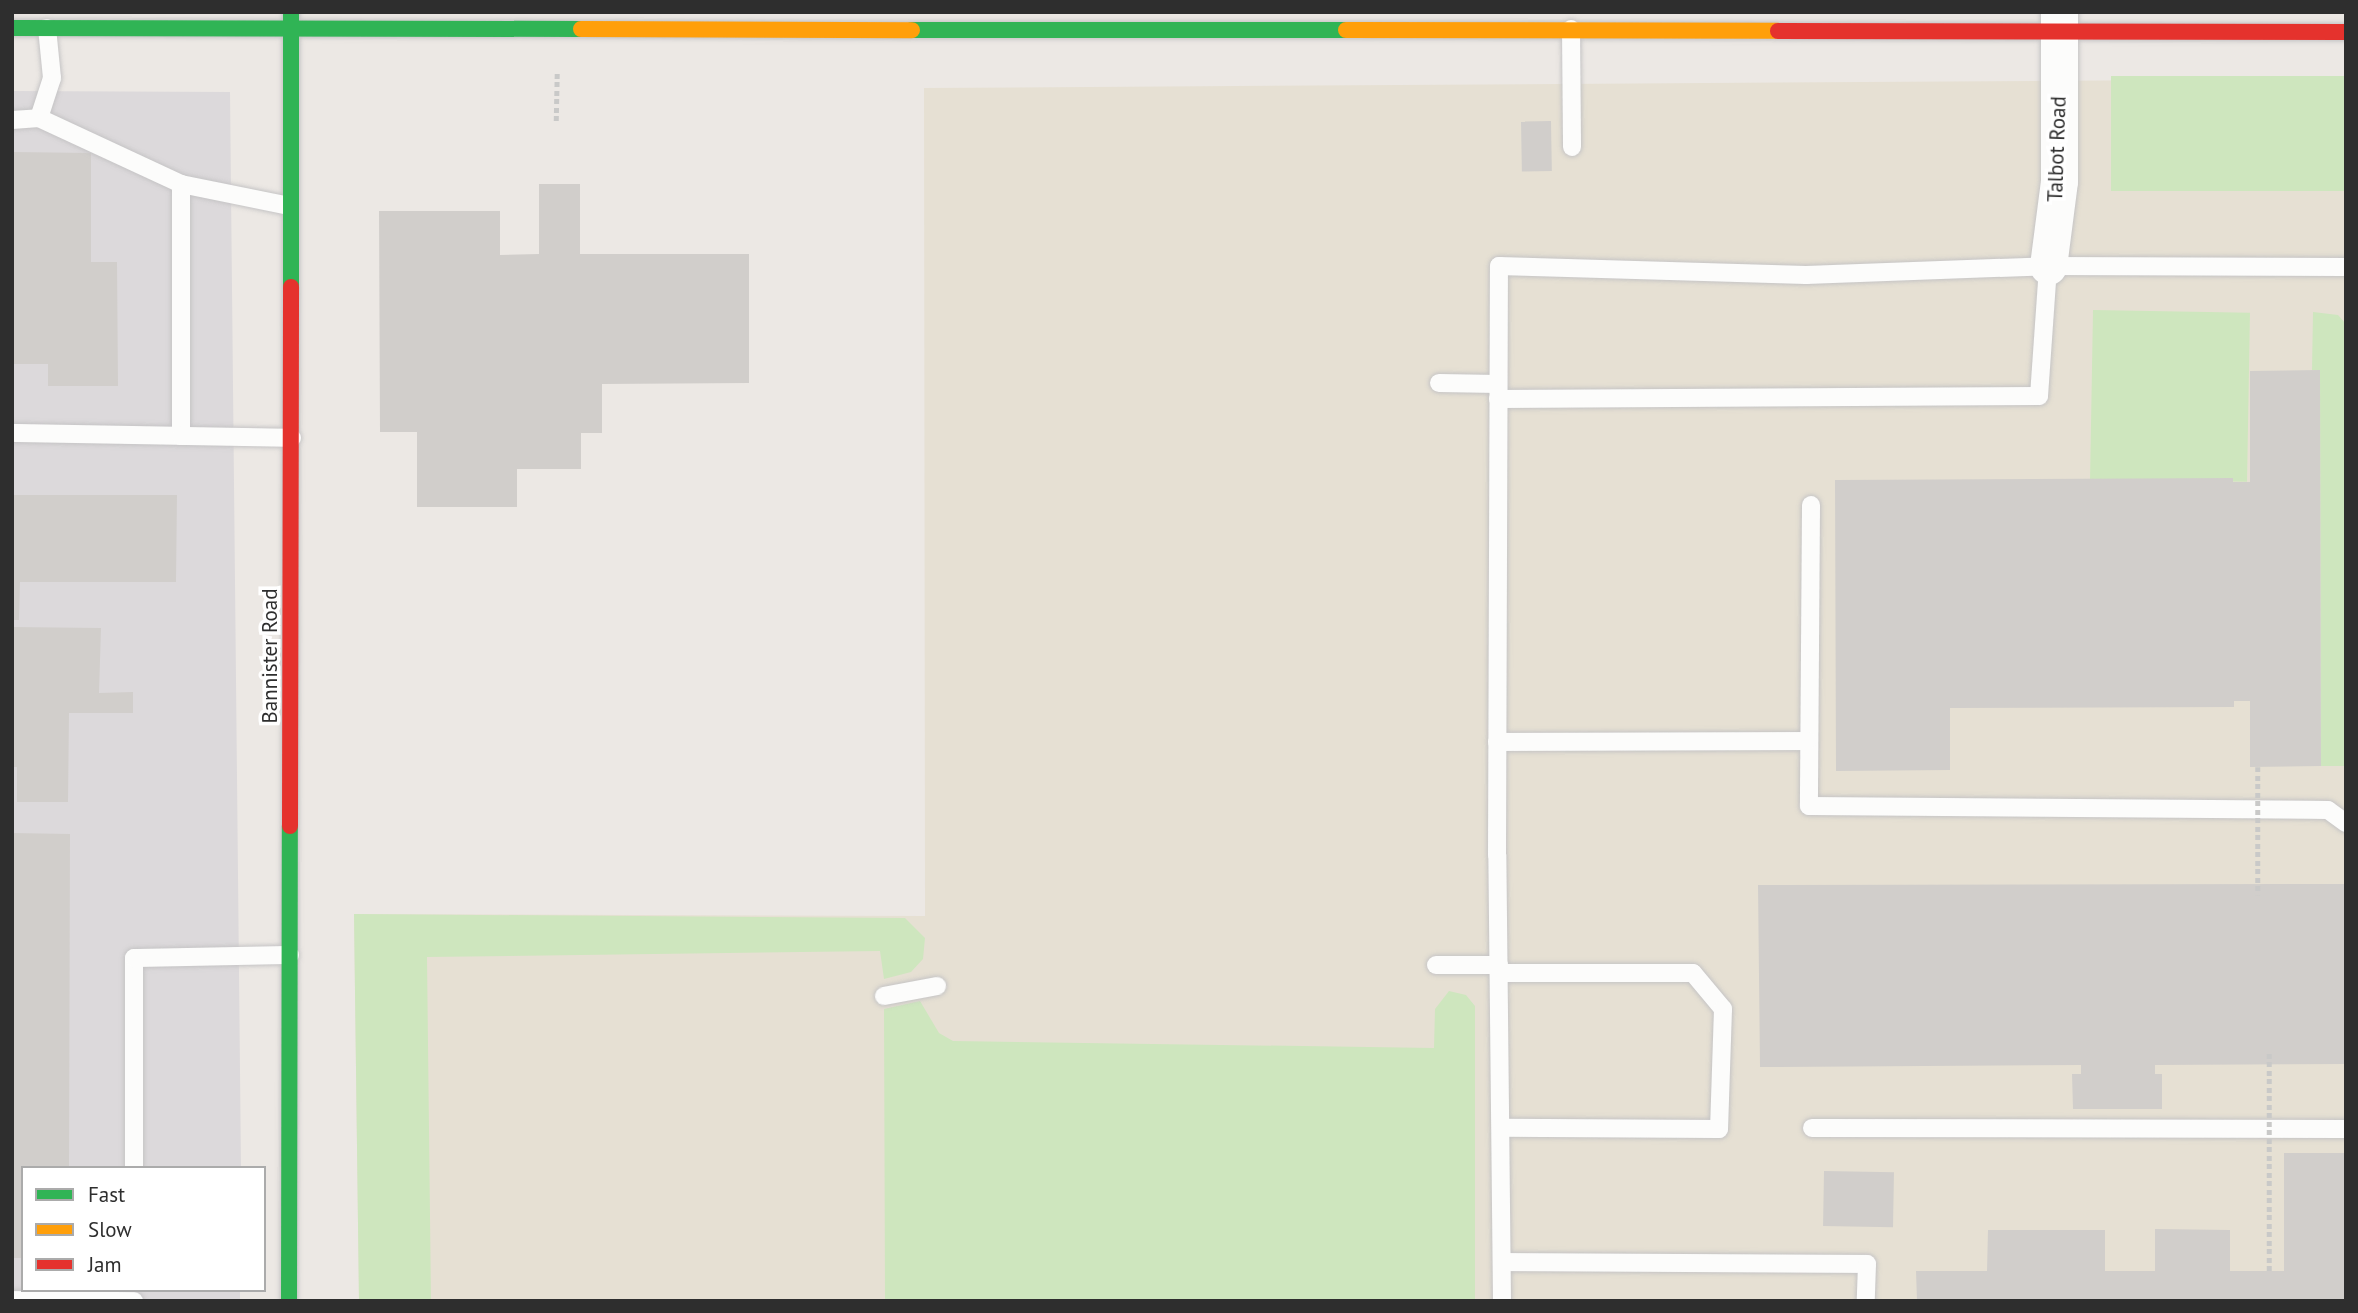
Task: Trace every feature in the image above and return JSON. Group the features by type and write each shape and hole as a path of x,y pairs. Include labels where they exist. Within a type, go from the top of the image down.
{"main road":[{"path":"12,28 291,20 1515,21 1571,29 2058,21 2346,32"},
{"name":"Bannister Road","path":"289,1301 291,20"}],"street":[{"name":"Talbot Road","path":"2048,266 2059,181 2058,21"}],"lane":[{"path":"39,118 52,78 47,28"},
{"path":"1571,29 1572,147"},
{"path":"12,120 39,118 181,184 289,206"},
{"path":"181,184 181,436"},
{"path":"1502,1301 1497,742 1499,266 1806,275 2048,266 2346,267"},
{"path":"1439,383 1498,391 2039,396 2048,266"},
{"path":"12,433 292,438"},
{"path":"1811,505 1807,741 1809,806 2328,810 2346,823"},
{"path":"1497,742 1807,741"},
{"path":"134,1166 134,958 290,955"},
{"path":"1436,965 1693,973 1723,1009 1719,1129 1501,1128"},
{"path":"884,996 937,986"},
{"path":"1812,1128 2346,1129"},
{"path":"266,1221 289,1220"},
{"path":"1502,1262 1867,1264 1866,1301"},
{"path":"12,1300 134,1300"}],"path":[{"path":"556,121 557,72"},
{"path":"2258,767 2258,895"},
{"path":"2269,1052 2269,1271"}],"shaded area":[{"path":"2346,79 2346,1301 359,1301 354,914 925,916 924,88"},
{"path":"12,91 230,92 241,1166 21,1166 21,1292 240,1292 240,1301 12,1301"}],"green space":[{"path":"2111,76 2346,76 2346,191 2111,191"},
{"path":"2093,310 2250,313 2247,482 2090,479"},
{"path":"2313,312 2338,315 2346,324 2346,766 2321,766 2320,371 2312,370"},
{"path":"354,914 905,918 925,938 923,959 911,972 884,979 880,951 427,957 431,1301 359,1301"},
{"path":"1449,991 1466,995 1475,1006 1475,1301 885,1301 884,1009 920,1001 939,1033 953,1041 1434,1048 1435,1009"}],"building":[{"path":"1551,121 1552,171 1522,172 1521,122"},
{"path":"12,152 91,153 91,262 117,262 118,386 48,386 48,364 12,364"},
{"path":"539,184 580,184 580,254 749,254 749,383 602,384 602,433 581,433 581,469 517,469 517,507 417,507 417,432 380,432 379,211 500,211 500,255 539,254"},
{"path":"2320,370 2321,766 2250,767 2250,701 2234,701 2234,707 1950,708 1950,770 1836,771 1835,480 2233,478 2233,482 2250,482 2250,371"},
{"path":"12,495 177,495 176,582 20,582 19,620 12,620"},
{"path":"12,627 101,628 99,693 133,692 133,713 69,713 68,802 17,802 17,767 12,767"},
{"path":"12,833 70,834 69,1166 21,1166 21,1258 12,1258"},
{"path":"2346,884 2346,1064 2155,1065 2155,1074 2162,1074 2162,1109 2073,1109 2072,1074 2081,1074 2081,1065 1760,1067 1758,885"},
{"path":"2284,1153 2346,1153 2346,1301 1917,1301 1916,1271 1987,1271 1988,1230 2105,1230 2105,1271 2155,1271 2155,1229 2230,1230 2230,1271 2284,1271"},
{"path":"1824,1171 1894,1172 1893,1227 1823,1226"}],"traffic: fast":[{"path":"291,12 291,287"},
{"path":"12,28 581,29"},
{"path":"912,30 1346,30"},
{"path":"289,1301 290,826"}],"traffic: slow":[{"path":"581,29 912,30"},
{"path":"1346,30 1778,31"}],"traffic: jam":[{"path":"1778,31 2346,32"},
{"path":"290,826 291,287"}]}
